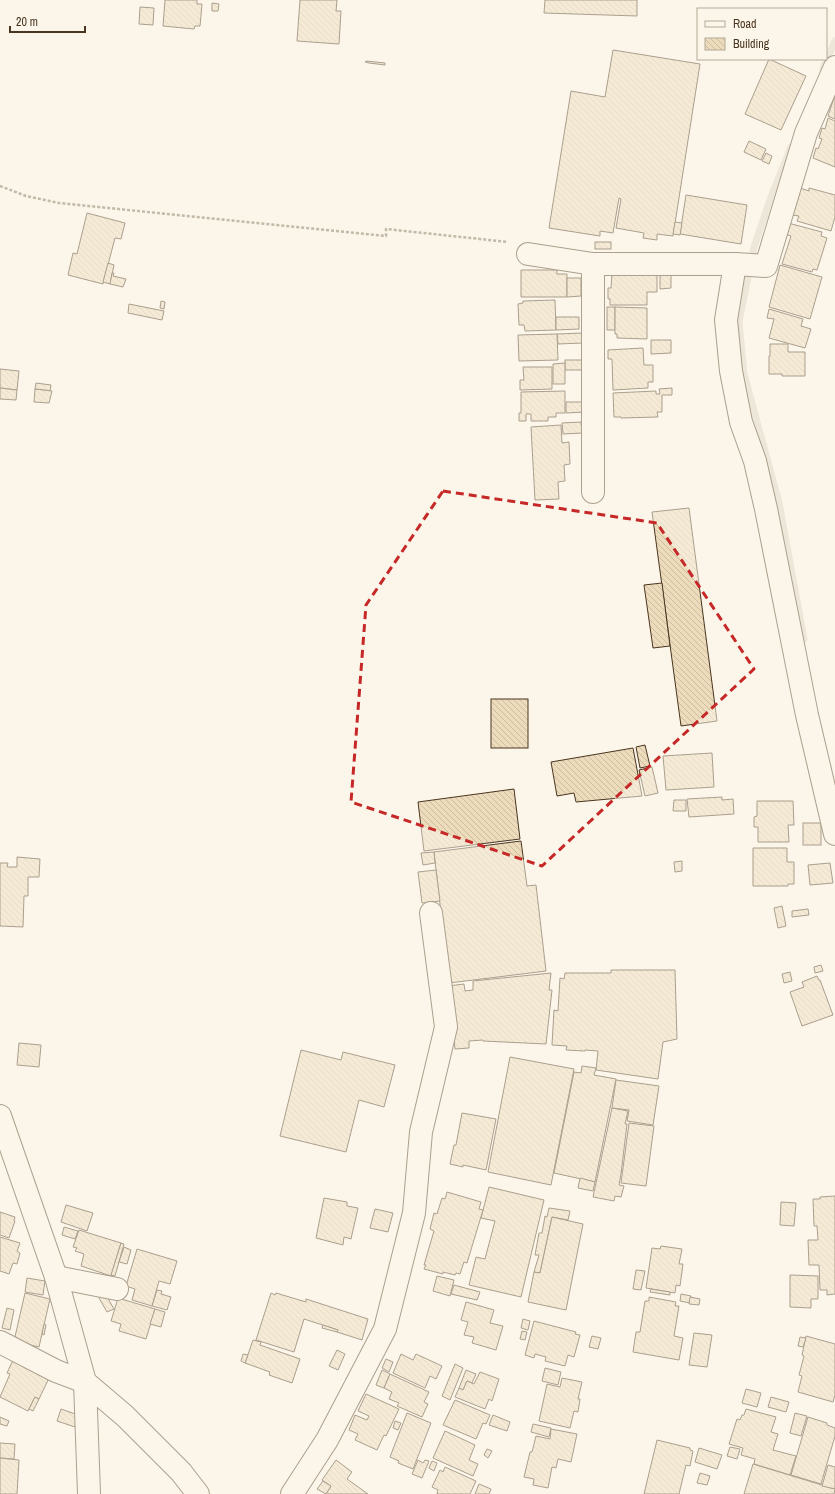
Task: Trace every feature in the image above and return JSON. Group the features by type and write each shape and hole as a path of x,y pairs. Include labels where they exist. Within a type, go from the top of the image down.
{"street":[{"path":"528,254 593,264 735,264 766,266 806,132 835,67"},
{"path":"593,264 593,492"},
{"path":"735,264 726,320 730,371 741,422 755,461 766,509 807,715 835,834"},
{"path":"292,1494 327,1440 385,1329 414,1213 421,1132 446,1027 431,913"},
{"path":"0,1116 56,1277 85,1382 89,1494"},
{"path":"56,1277 117,1289"},
{"path":"0,1342 56,1371 85,1382 125,1416 181,1472 198,1494"}],"path":[{"path":"0,186 26,196 59,203 386,236 386,229 484,239 523,245 528,254"}],"highlighted area":[{"path":"443,491 657,523 754,669 542,866 351,802 366,605"}],"building":[{"path":"165,0 197,0 197,4 202,4 200,26 195,26 194,29 163,26"},
{"path":"300,0 337,0 336,11 341,11 339,44 297,41"},
{"path":"545,0 637,0 637,16 544,13"},
{"path":"212,3 219,4 218,11 212,11"},
{"path":"140,7 154,8 153,25 139,24"},
{"path":"613,50 700,64 673,236 657,234 657,240 643,238 644,233 616,228 621,199 619,198 613,233 600,231 600,236 549,228 571,91 605,97"},
{"path":"769,60 806,76 781,130 745,114"},
{"path":"365,62 385,63 385,65"},
{"path":"835,95 835,119 828,116"},
{"path":"828,118 835,121 835,167 813,158 816,148 818,149 822,139 819,138 822,128 825,129"},
{"path":"749,141 766,149 761,160 744,152"},
{"path":"766,153 772,156 769,164 762,161"},
{"path":"800,188 809,191 809,188 835,195 835,217 831,231 797,221 799,216 792,215"},
{"path":"686,195 747,205 741,244 680,234"},
{"path":"87,213 125,223 121,239 115,238 103,284 68,275 73,253 77,254"},
{"path":"675,222 682,223 680,235 673,234"},
{"path":"788,223 822,232 821,236 827,238 817,270 813,269 812,272 782,264 791,236 785,234"},
{"path":"595,242 611,242 611,249 595,249"},
{"path":"108,263 114,265 110,284 103,282"},
{"path":"780,265 822,277 810,319 769,307"},
{"path":"521,270 557,270 557,274 567,274 567,297 521,297"},
{"path":"660,270 671,270 671,288 660,289"},
{"path":"112,273 114,273 113,276 126,279 123,287 110,284"},
{"path":"612,273 657,274 657,292 647,292 647,305 610,305 610,299 608,299 608,288 611,288"},
{"path":"567,278 581,278 581,296 567,297"},
{"path":"555,300 556,330 525,331 524,325 519,325 518,304 523,303 523,301"},
{"path":"161,301 165,302 164,309 160,308"},
{"path":"129,304 164,311 162,320 128,313"},
{"path":"607,307 615,307 615,330 607,330"},
{"path":"615,307 647,308 647,339 617,338 617,334 615,334"},
{"path":"769,309 803,319 801,326 811,329 805,348 769,338 774,319 767,318"},
{"path":"556,317 579,317 579,329 556,330"},
{"path":"583,333 583,343 558,344 557,334"},
{"path":"557,334 558,360 519,361 518,335"},
{"path":"651,340 671,340 671,353 651,354"},
{"path":"770,344 788,344 788,352 805,352 805,376 782,376 782,374 769,374"},
{"path":"643,348 644,365 653,365 653,382 648,382 648,388 613,390 612,359 608,359 608,350"},
{"path":"565,360 584,360 584,370 565,370"},
{"path":"565,363 565,384 553,384 553,364"},
{"path":"523,367 552,367 552,389 520,390 520,380 524,380"},
{"path":"0,369 19,371 17,390 0,388"},
{"path":"36,383 51,385 50,391 35,389"},
{"path":"0,388 17,390 16,400 0,399"},
{"path":"672,388 672,395 662,395 662,412 657,412 658,417 614,417 613,393 656,391 656,394 660,394 659,389"},
{"path":"35,389 52,391 49,403 34,402"},
{"path":"565,391 565,413 556,413 556,417 548,417 548,421 531,421 531,414 526,414 526,421 519,421 519,413 521,413 521,392"},
{"path":"566,402 586,402 585,412 566,413"},
{"path":"581,422 582,433 563,434 562,423"},
{"path":"561,425 562,443 569,442 570,464 564,465 565,481 558,482 559,499 535,500 531,427"},
{"path":"689,508 717,721 681,726 652,512"},
{"path":"662,583 670,646 653,648 644,585"},
{"path":"491,699 528,699 528,748 491,748"},
{"path":"645,745 650,766 640,768 636,747"},
{"path":"633,748 642,796 576,802 574,793 557,796 551,762"},
{"path":"712,753 714,787 666,790 663,756"},
{"path":"652,767 658,793 645,796 639,770"},
{"path":"514,789 520,839 424,851 418,802"},
{"path":"722,797 722,800 733,799 734,814 689,817 687,799"},
{"path":"674,800 686,800 686,811 673,811"},
{"path":"757,801 793,801 794,825 788,825 789,842 758,842 758,827 754,827 754,817 757,816"},
{"path":"803,823 821,823 821,845 803,845"},
{"path":"521,841 527,886 536,885 546,971 449,983 434,852"},
{"path":"753,848 787,848 787,862 794,862 794,884 788,884 788,886 753,886"},
{"path":"434,852 435,863 423,865 421,853"},
{"path":"17,857 40,859 39,877 28,877 28,896 24,896 23,927 0,926 0,863 8,863 7,867 17,867"},
{"path":"682,861 682,871 675,872 674,862"},
{"path":"830,863 833,883 810,885 808,865"},
{"path":"436,870 440,901 422,903 418,872"},
{"path":"782,906 786,926 778,928 774,908"},
{"path":"808,909 809,915 792,917 792,911"},
{"path":"821,965 823,971 815,973 814,967"},
{"path":"611,970 675,970 677,1039 663,1042 658,1079 596,1070 598,1051 566,1050 567,1046 552,1045 554,1010 558,1011 560,978 564,979 565,973 611,973"},
{"path":"790,972 792,981 784,983 782,974"},
{"path":"551,973 549,990 552,990 546,1044 483,1040 469,1041 469,1048 455,1049 448,986 464,984 465,991 473,990 473,981"},
{"path":"817,976 820,980 833,1015 802,1026 790,992 804,987 802,982"},
{"path":"19,1043 41,1045 39,1067 17,1065"},
{"path":"301,1050 341,1060 343,1052 395,1065 384,1107 359,1100 346,1152 280,1136"},
{"path":"510,1057 574,1069 551,1185 488,1172"},
{"path":"582,1066 596,1068 594,1075 616,1079 595,1182 554,1173 574,1072 581,1073"},
{"path":"616,1080 659,1086 653,1125 627,1121 629,1110 612,1108"},
{"path":"612,1108 628,1111 625,1124 627,1124 619,1185 624,1186 621,1197 615,1196 614,1201 593,1197"},
{"path":"462,1113 496,1119 486,1170 450,1164 454,1145 456,1145"},
{"path":"629,1123 654,1126 646,1186 621,1183"},
{"path":"580,1178 595,1182 593,1191 578,1188"},
{"path":"489,1187 544,1200 521,1297 469,1285 476,1257 485,1259 495,1221 481,1218"},
{"path":"447,1192 481,1202 479,1209 483,1210 467,1263 464,1262 460,1274 456,1273 455,1275 443,1272 443,1274 424,1269 434,1231 430,1229 434,1213 437,1214 442,1198 445,1199"},
{"path":"835,1196 835,1294 827,1295 827,1290 820,1290 819,1265 809,1265 808,1240 818,1240 817,1226 814,1226 813,1199"},
{"path":"324,1198 347,1202 347,1206 358,1208 351,1239 344,1237 343,1245 316,1238"},
{"path":"781,1202 796,1203 794,1226 780,1225"},
{"path":"66,1205 93,1213 87,1231 61,1222"},
{"path":"549,1208 570,1211 568,1220 552,1217 540,1273 534,1272 539,1255 535,1255 539,1233 542,1233 545,1216 547,1217"},
{"path":"375,1209 393,1213 388,1232 370,1228"},
{"path":"0,1212 15,1217 9,1238 0,1235"},
{"path":"552,1217 583,1224 566,1310 528,1302 534,1272 540,1273"},
{"path":"64,1227 78,1231 75,1239 62,1235"},
{"path":"79,1230 121,1243 111,1276 81,1266 84,1254 75,1251 77,1248 73,1247"},
{"path":"0,1237 20,1243 17,1251 20,1253 17,1264 13,1263 9,1274 0,1271"},
{"path":"121,1243 124,1244 115,1276 111,1275"},
{"path":"661,1246 682,1249 679,1264 683,1264 680,1286 676,1285 675,1293 646,1288 652,1248 660,1249"},
{"path":"124,1247 131,1250 127,1264 119,1262"},
{"path":"137,1249 177,1261 170,1284 159,1281 152,1306 132,1300 135,1289 126,1286"},
{"path":"636,1270 645,1271 641,1290 633,1289"},
{"path":"790,1275 818,1276 818,1299 811,1299 811,1308 790,1307"},
{"path":"437,1276 454,1280 450,1296 433,1291"},
{"path":"27,1278 45,1281 43,1295 25,1292"},
{"path":"454,1285 480,1292 477,1300 451,1294"},
{"path":"651,1289 670,1292 670,1295 650,1292"},
{"path":"157,1290 162,1291 161,1294 171,1297 167,1310 152,1306"},
{"path":"25,1293 50,1299 39,1347 14,1341"},
{"path":"271,1293 275,1295 276,1293 306,1302 306,1299 368,1319 362,1340 337,1332 338,1330 304,1319 294,1352 256,1340"},
{"path":"681,1294 691,1296 690,1303 680,1301"},
{"path":"106,1295 114,1309 107,1312 99,1298"},
{"path":"649,1297 676,1302 675,1306 679,1306 674,1336 683,1338 679,1360 633,1352 636,1332 640,1332 645,1301 649,1301"},
{"path":"690,1297 700,1299 699,1305 689,1304"},
{"path":"118,1298 155,1309 146,1339 119,1331 121,1324 111,1321"},
{"path":"466,1302 494,1310 490,1323 503,1326 496,1350 472,1343 474,1337 464,1335 468,1322 461,1320"},
{"path":"7,1308 14,1310 10,1330 2,1328"},
{"path":"155,1309 165,1312 161,1327 150,1324"},
{"path":"523,1319 530,1321 528,1330 521,1328"},
{"path":"534,1321 576,1332 575,1334 580,1335 574,1357 568,1355 565,1366 545,1361 546,1357 535,1354 534,1358 525,1355"},
{"path":"44,1324 46,1325 44,1335 42,1334"},
{"path":"323,1325 338,1330 337,1332 322,1328"},
{"path":"522,1331 527,1332 525,1340 520,1339"},
{"path":"694,1333 712,1335 707,1367 689,1365"},
{"path":"592,1336 601,1338 598,1349 589,1347"},
{"path":"806,1336 835,1344 835,1395 833,1402 798,1392 802,1376 799,1375 804,1356 802,1355"},
{"path":"800,1337 806,1338 803,1347 798,1346"},
{"path":"253,1340 261,1342 260,1345 300,1359 292,1383 269,1375 270,1372 245,1363"},
{"path":"337,1350 345,1354 338,1370 329,1366"},
{"path":"243,1354 248,1355 245,1363 241,1361"},
{"path":"401,1354 413,1360 416,1354 442,1366 436,1379 430,1376 425,1388 393,1373"},
{"path":"14,1358 50,1376 39,1399 35,1397 28,1411 0,1397 10,1374 7,1373"},
{"path":"386,1359 393,1362 389,1372 382,1368"},
{"path":"455,1364 463,1368 450,1400 442,1396"},
{"path":"545,1368 561,1372 558,1385 542,1381"},
{"path":"382,1370 390,1374 384,1388 376,1385"},
{"path":"466,1370 476,1374 472,1383 467,1381 463,1390 459,1388"},
{"path":"480,1372 499,1379 492,1401 489,1399 485,1409 455,1397 459,1388 463,1390 467,1381 474,1384"},
{"path":"390,1374 429,1392 424,1402 428,1404 422,1417 397,1406 399,1403 389,1399 392,1392 384,1388"},
{"path":"562,1378 582,1382 578,1399 580,1399 578,1412 574,1411 570,1428 539,1421 547,1384 560,1387"},
{"path":"746,1389 761,1393 757,1407 742,1403"},
{"path":"366,1394 399,1409 386,1436 384,1435 377,1450 355,1440 358,1434 349,1430 355,1415 367,1420 369,1416 358,1411"},
{"path":"35,1397 39,1399 33,1411 29,1409"},
{"path":"771,1397 789,1402 786,1412 768,1407"},
{"path":"455,1400 490,1415 486,1424 483,1423 476,1439 443,1425"},
{"path":"61,1409 78,1415 75,1427 57,1421"},
{"path":"746,1409 776,1417 771,1432 778,1434 773,1450 796,1456 790,1475 754,1464 755,1459 741,1455 743,1448 729,1444 737,1419 740,1420"},
{"path":"407,1413 431,1423 413,1469 398,1463 399,1461 390,1457"},
{"path":"795,1413 807,1416 801,1436 790,1433"},
{"path":"493,1415 510,1422 507,1431 489,1425"},
{"path":"0,1417 9,1421 7,1426 0,1424"},
{"path":"808,1417 827,1423 827,1425 835,1428 835,1436 821,1484 791,1475"},
{"path":"395,1421 401,1423 398,1430 393,1428"},
{"path":"533,1424 551,1428 549,1437 531,1432"},
{"path":"551,1429 577,1434 571,1462 558,1459 556,1468 552,1467 548,1488 533,1485 534,1479 524,1477 530,1452 532,1452 536,1436 550,1439"},
{"path":"445,1431 475,1445 469,1460 478,1464 473,1476 433,1458"},
{"path":"657,1440 690,1448 690,1450 693,1451 690,1466 686,1465 679,1494 644,1494"},
{"path":"0,1443 15,1444 14,1459 0,1458"},
{"path":"730,1447 740,1449 737,1459 727,1456"},
{"path":"699,1448 722,1455 717,1469 695,1462"},
{"path":"487,1449 492,1451 488,1458 484,1455"},
{"path":"0,1458 19,1460 17,1494 0,1494"},
{"path":"336,1460 352,1472 347,1479 368,1494 326,1494 331,1486 322,1480"},
{"path":"418,1460 423,1463 425,1460 429,1461 422,1478 412,1474"},
{"path":"432,1461 437,1463 434,1471 429,1468"},
{"path":"753,1464 835,1489 834,1494 744,1494"},
{"path":"828,1465 835,1467 835,1489 822,1486"},
{"path":"445,1467 476,1481 470,1494 437,1494 438,1490 432,1487 440,1470 443,1472"},
{"path":"700,1473 710,1476 707,1485 697,1483"},
{"path":"323,1481 331,1486 326,1494 317,1489"},
{"path":"479,1484 491,1489 489,1494 475,1494"}],"waterway":[{"path":"827,60 835,41"},
{"path":"823,69 827,60"},
{"path":"791,147 771,197 754,247 739,322 744,374 779,503 804,639"}]}
